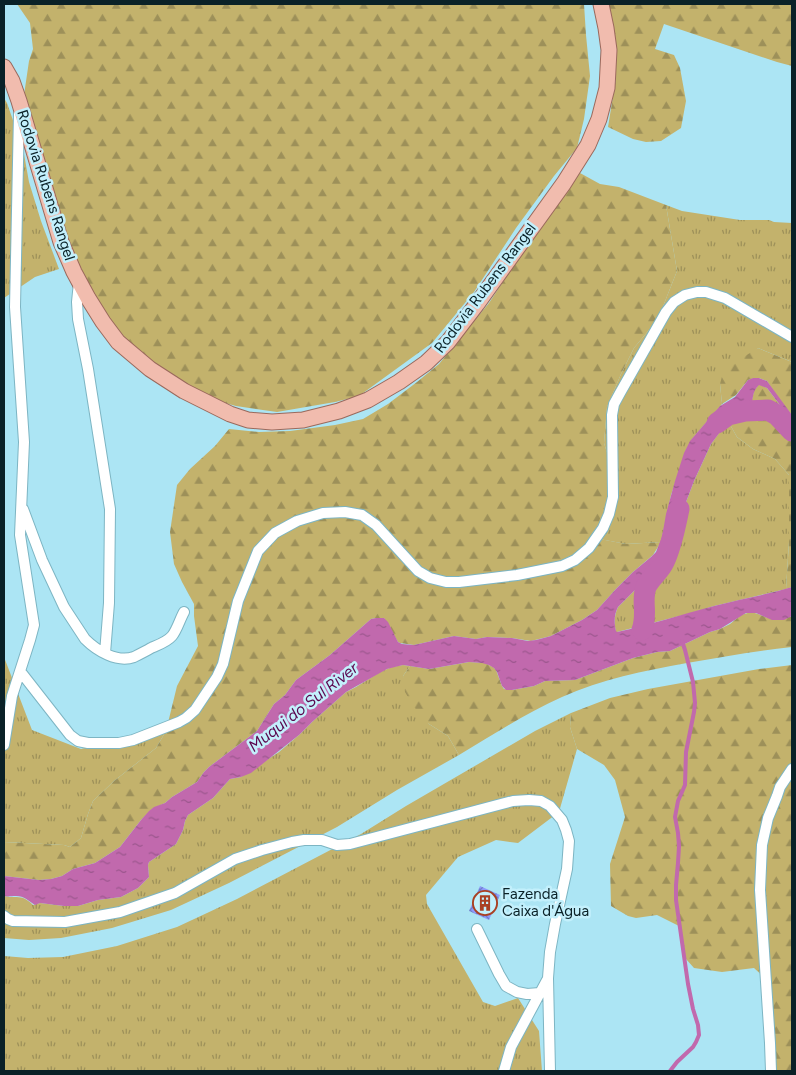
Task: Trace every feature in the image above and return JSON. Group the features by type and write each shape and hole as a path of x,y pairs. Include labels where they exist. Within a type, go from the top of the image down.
{"main road":[{"name":"Rodovia Rubens Rangel","path":"4,67 12,81 19,101 61,242 79,281 103,322 118,342 150,369 184,391 230,414 248,420 272,422 303,420 340,411 368,400 426,363 448,342 564,183 588,145 599,120 607,88 609,50 602,4"}],"street":[{"path":"4,745 12,696 34,625 20,535 24,442 15,307 19,101"},
{"path":"79,281 78,319 110,508 109,603 105,653"},
{"path":"20,671 70,735 78,741 88,743 119,743 133,740 179,722 195,710 223,664 238,601 258,551 275,533 297,520 323,513 345,512 362,515 376,525 418,571 430,578 446,582 517,575 562,566 574,560 589,548 606,521 613,497 612,415 614,404 666,312 674,302 685,295 706,292 724,298 792,337"},
{"path":"22,506 42,560 64,607 90,644 118,658 134,657 167,640 172,635 184,612"},
{"path":"770,1071 770,1043 760,890 762,844 768,818 780,787 792,769"},
{"path":"4,916 14,921 65,922 120,912 175,893 236,859 292,842 322,840 337,845 350,844 513,801 529,800 541,802 550,806 562,820 569,841 567,870 550,952 548,978 550,1071"},
{"path":"477,929 506,986 517,992 527,994 540,993"},
{"path":"504,1071 511,1047 548,978"}],"green space":[{"path":"17,4 584,4 590,76 584,119 577,148 516,228 474,292 432,343 359,396 277,412 236,406 203,397 167,375 122,339 85,284 58,215 41,149 24,95 29,61 33,49 30,23"},
{"path":"608,4 792,4 792,66 664,24 655,49 674,55 680,68 686,101 681,128 661,141 646,142 633,139 608,127 616,78 613,33"},
{"path":"4,98 24,154 29,182 41,221 59,269 35,277 4,298"},
{"path":"580,173 600,184 619,187 666,205 677,271 658,319 634,348 607,407 604,443 609,459 610,478 608,496 597,527 591,535 595,538 626,544 661,542 653,555 633,572 597,610 551,636 531,641 512,638 487,637 476,639 454,636 414,645 398,642 384,618 371,619 330,655 296,680 285,695 274,704 257,731 209,767 197,782 165,803 152,809 120,847 95,863 73,869 62,876 51,879 39,880 4,876 4,842 64,845 70,847 81,838 93,801 114,781 156,748 166,731 177,686 198,646 194,604 174,564 170,532 177,485 190,469 215,446 229,429 259,432 290,431 363,419 388,404 417,382 439,364 489,303 531,239"},
{"path":"666,205 682,211 740,220 769,220 792,223 792,362 758,348 720,384 722,404 692,439 686,450 671,495 661,542 626,544 594,538 591,535 597,527 609,459 604,443 607,407 634,348 658,319 677,271"},
{"path":"758,348 792,362 792,415 767,381 759,378 748,380 736,395 722,404 720,384 724,369"},
{"path":"759,384 767,388 792,421 792,587 786,589 789,542 789,475 775,459 753,449 737,437 728,421 737,413 750,408 754,391"},
{"path":"728,421 737,437 753,449 775,459 789,475 789,542 786,589 616,632 615,620 618,607 647,578 666,555 694,481 711,444"},
{"path":"751,612 775,620 786,619 792,616 792,647 671,666 623,676 592,685 536,710 459,755 448,736 429,724 414,707 405,692 403,676 410,666 429,669 469,662 485,663 496,670 504,689 512,690 534,686 545,681 575,680 633,658 670,651 720,629 741,615"},
{"path":"4,657 32,730 81,749 166,731 156,748 114,781 93,801 81,838 70,847 64,845 4,842"},
{"path":"403,665 410,666 403,676 429,724 448,736 459,755 337,827 229,883 171,910 112,928 61,938 29,940 4,938 4,896 22,898 33,905 40,903 78,906 98,900 121,897 138,888 149,877 149,862 176,844 188,815 213,798 230,779 241,777 279,752 346,692 380,672"},
{"path":"792,665 792,1071 774,1071 767,980 754,968 722,972 694,968 686,959 679,926 657,915 636,918 628,916 611,906 610,864 625,817 615,780 604,765 577,749 570,727 571,713 610,698 648,689"},
{"path":"571,713 570,727 577,749 559,812 518,843 496,840 458,857 426,895 427,904 483,1002 495,1006 518,998 539,1031 542,1071 4,1071 4,956 28,958 63,957 117,946 177,927 237,899 361,834 535,731"}],"water":[{"path":"753,378 767,381 792,415 792,421 767,388 759,385 754,393 751,408 737,413 730,419 711,444 694,481 666,555 647,578 618,607 615,616 615,628 617,632 792,587 792,616 784,620 772,620 756,613 746,613 720,629 670,651 633,658 575,680 545,681 534,686 512,690 506,690 502,686 494,668 482,663 469,662 429,669 403,665 387,669 346,692 299,735 251,773 230,779 213,798 188,815 176,844 149,862 149,877 138,888 121,897 98,900 78,906 40,903 35,905 22,897 4,896 4,876 39,880 51,879 62,876 73,869 95,863 120,847 149,811 197,782 209,767 257,731 274,704 285,695 296,680 330,655 371,619 384,618 398,642 402,644 414,645 454,636 476,639 487,637 512,638 528,641 551,636 597,610 633,572 656,552 662,537 675,481 690,441 720,406 735,397 748,380"}],"building":[{"name":"Fazenda Caixa d'Água","path":"480,886 500,895 489,920 469,911"}],"waterway":[{"name":"Muqui do Sul River","path":"717,423 728,415 745,411 768,410 777,415 792,431"},
{"name":"Muqui do Sul River","path":"642,630 646,587 667,556 679,509"},
{"path":"670,1071 693,1047 699,1035 688,984 676,900 679,846 675,817 678,801 685,785 686,752 695,703 693,682 682,641"}],"place":[{"name":"Fazenda Caixa d'Água","path":"485,903"}]}
